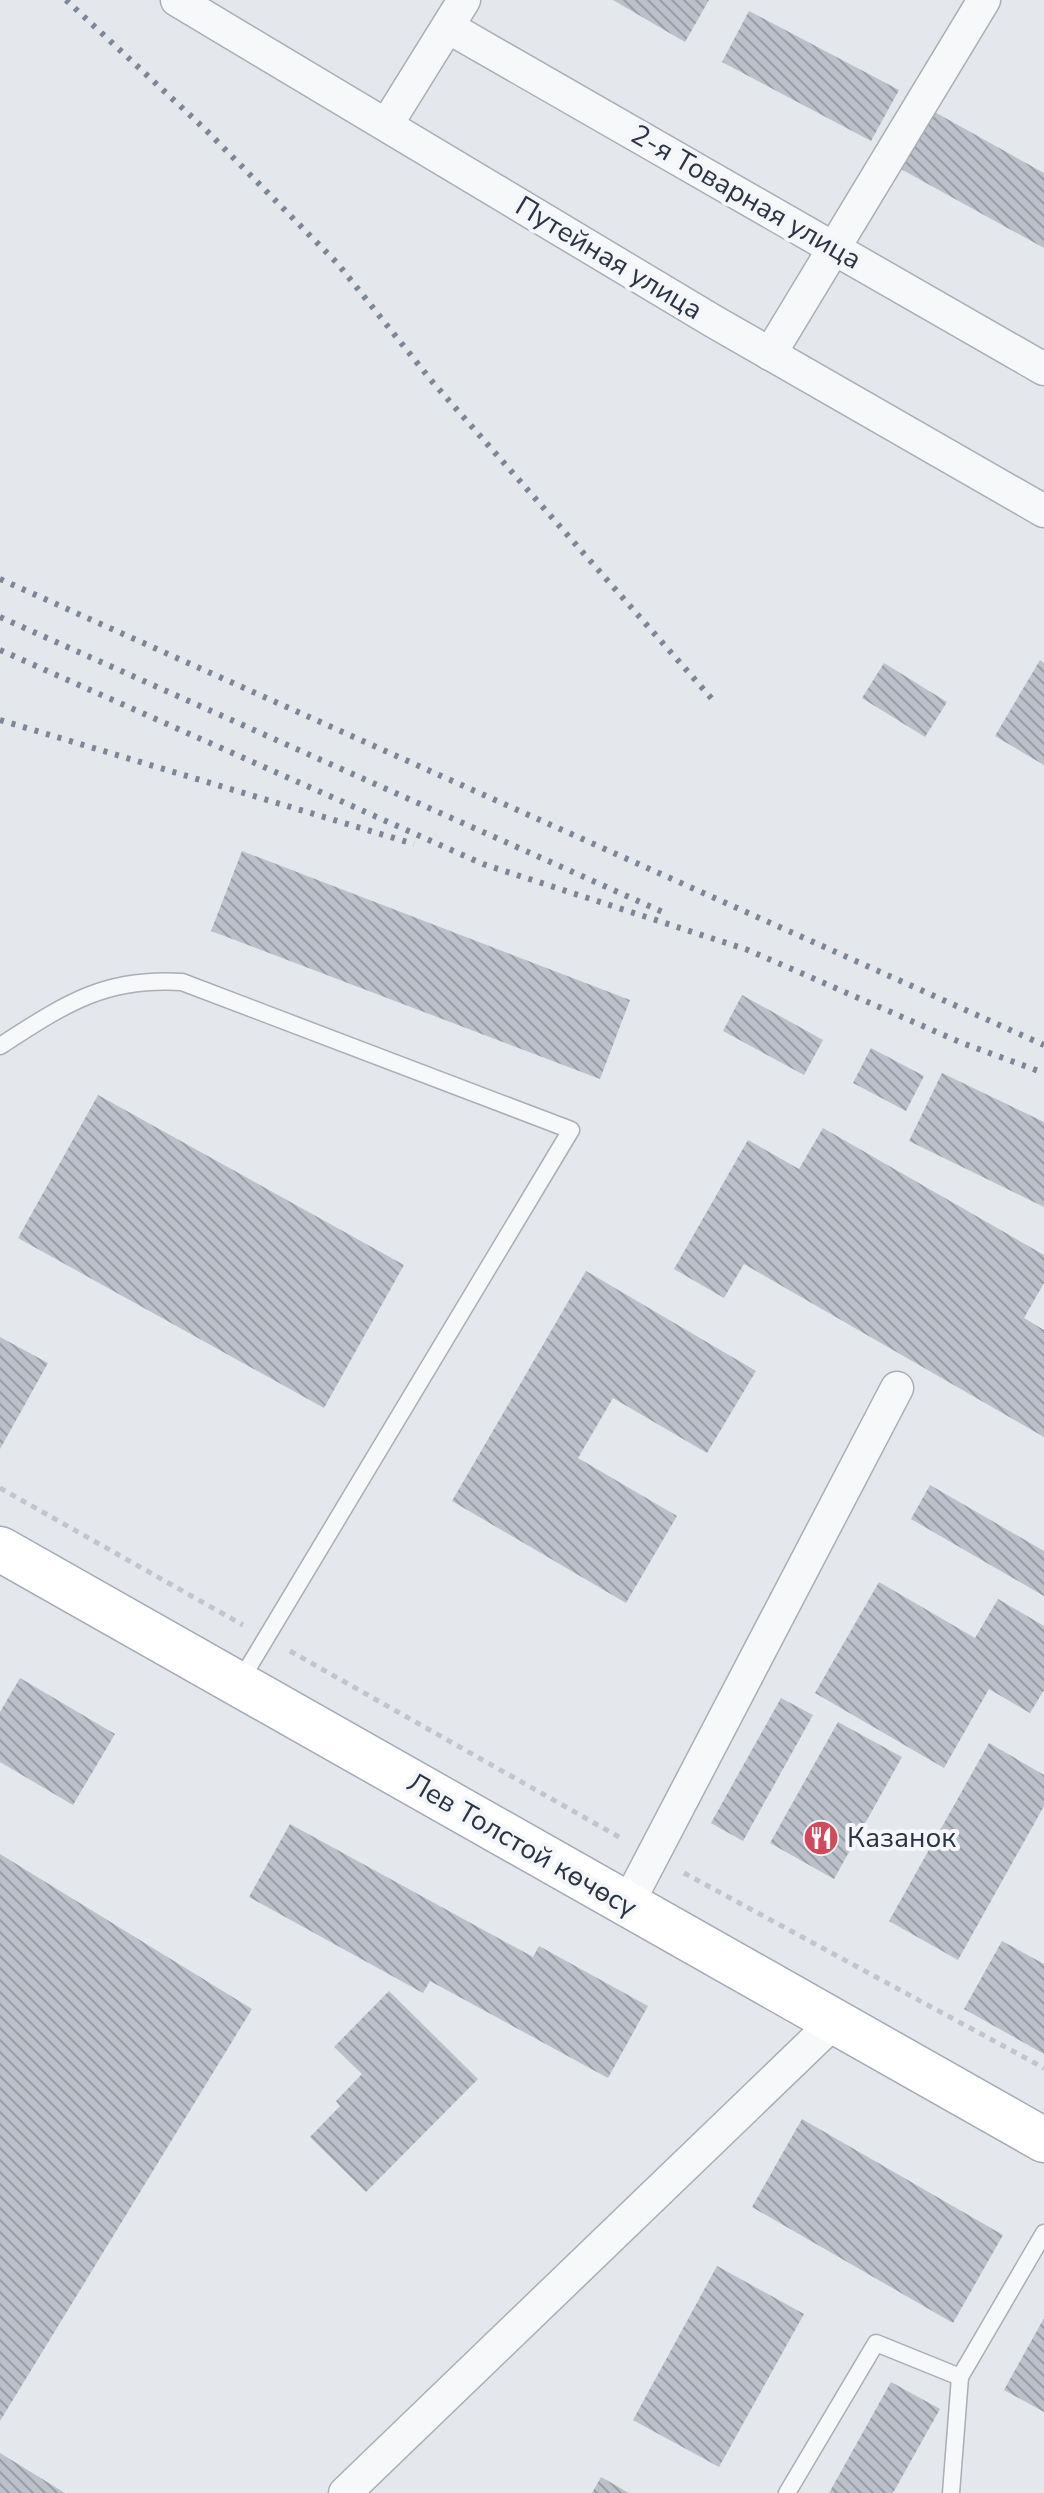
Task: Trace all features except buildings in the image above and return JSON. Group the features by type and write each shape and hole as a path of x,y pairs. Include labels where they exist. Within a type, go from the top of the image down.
{"main road":[{"name":"Лев Толстой көчөсү","path":"0,1549 1044,2140"}],"street":[{"name":"Путейная улица","path":"177,0 770,354 1044,511"},
{"path":"770,354 984,0"},
{"path":"387,124 456,13"},
{"name":"2-я Товарная улица","path":"456,13 834,247 1044,369"},
{"path":"627,1905 897,1388"},
{"path":"345,2493 834,2022"}],"lane":[{"path":"0,1046 64,1006 117,984 149,980 182,982 571,1130 238,1684"},
{"path":"951,2493 960,2377 1044,2233"},
{"path":"787,2493 876,2343 960,2377"}],"path":[{"path":"0,1488 652,1856 1044,2068"}],"railway":[{"path":"66,0 206,130 338,264 430,379 712,699"},
{"path":"0,579 1044,1045"},
{"path":"0,617 665,913"},
{"path":"0,650 483,864 748,950 962,1043 1044,1073"},
{"path":"0,720 414,844"}],"place":[{"name":"Казанок","path":"821,1838"}]}
